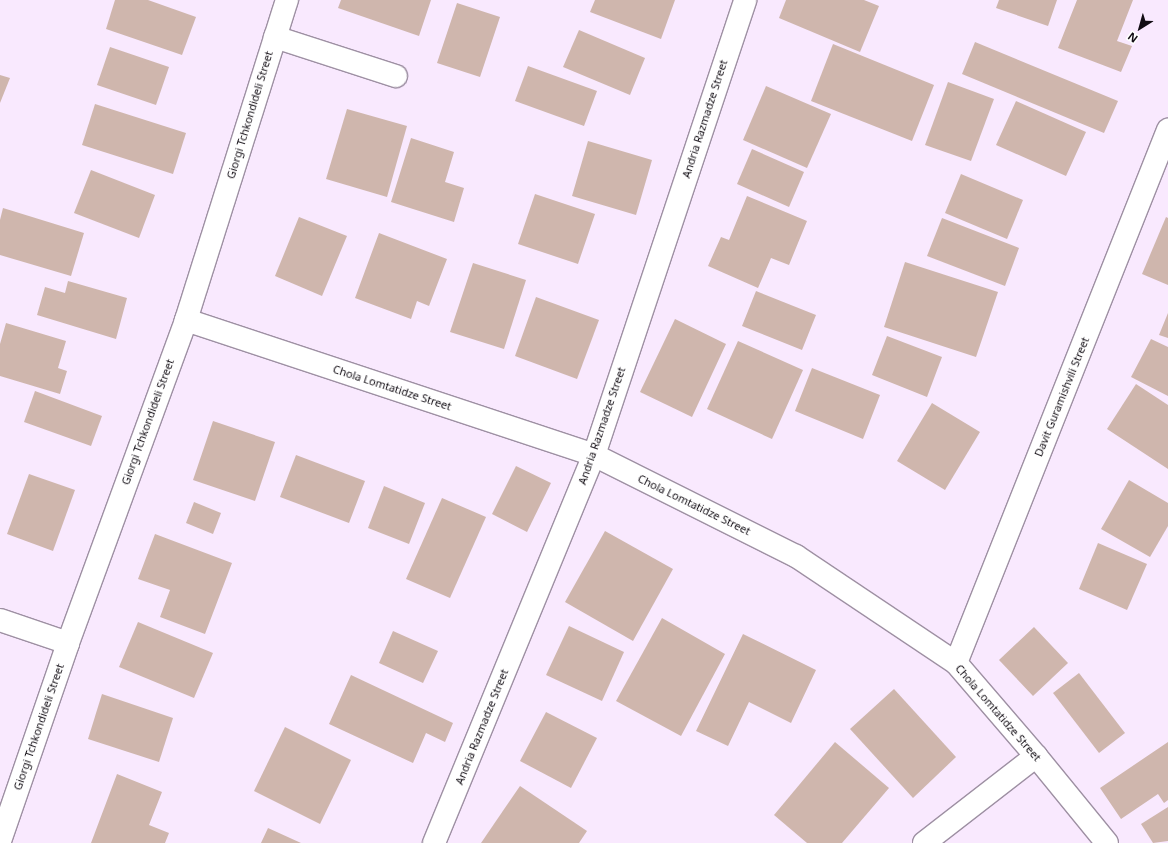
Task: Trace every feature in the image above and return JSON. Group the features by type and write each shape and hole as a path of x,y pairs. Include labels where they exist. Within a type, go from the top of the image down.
{"street":[{"name":"Giorgi Tchkondideli Street","path":"0,841 68,642 186,320 287,0"},
{"name":"Andria Razmadze Street","path":"434,843 594,455 745,0"},
{"path":"275,37 396,76"},
{"name":"Davit Guramishvili Street","path":"956,663 1168,130"},
{"name":"Chola Lomtatidze Street","path":"186,320 594,455 796,556 956,663 1036,756 1107,843"},
{"path":"0,620 68,642"},
{"path":"924,843 1036,756"}],"building":[{"path":"115,0 148,0 196,17 182,55 106,29"},
{"path":"341,0 431,0 419,36 338,8"},
{"path":"595,0 675,0 661,39 590,12"},
{"path":"786,0 864,0 879,6 860,52 779,18"},
{"path":"999,0 1057,0 1048,26 996,8"},
{"path":"1077,0 1133,0 1117,41 1132,46 1121,72 1058,48"},
{"path":"457,3 500,17 480,77 437,63"},
{"path":"579,30 645,58 630,95 563,67"},
{"path":"975,42 1118,101 1104,133 962,74"},
{"path":"833,44 934,85 912,141 811,101"},
{"path":"110,47 169,67 156,105 97,85"},
{"path":"528,66 597,91 584,126 515,101"},
{"path":"0,75 10,78 0,103"},
{"path":"948,82 994,99 971,161 925,145"},
{"path":"766,86 831,114 807,168 743,140"},
{"path":"1016,101 1086,132 1066,176 996,145"},
{"path":"95,104 186,133 173,174 82,145"},
{"path":"347,109 407,126 387,197 326,179"},
{"path":"411,138 454,152 445,182 464,188 454,222 391,202"},
{"path":"588,141 652,160 636,215 572,196"},
{"path":"752,149 804,172 789,207 737,184"},
{"path":"91,170 155,195 139,238 74,213"},
{"path":"961,174 1023,200 1007,239 945,213"},
{"path":"535,194 595,214 578,264 518,244"},
{"path":"747,196 807,221 789,265 771,258 758,288 708,266 721,237 729,240"},
{"path":"3,208 84,233 71,276 0,255 0,220"},
{"path":"299,217 347,236 322,296 275,276"},
{"path":"1166,217 1168,218 1168,285 1142,274"},
{"path":"942,218 1019,248 1005,286 927,256"},
{"path":"379,233 447,259 429,306 417,301 411,319 355,298"},
{"path":"905,262 998,292 976,357 884,327"},
{"path":"473,263 526,280 504,349 450,332"},
{"path":"68,281 127,298 116,339 37,315 45,287 65,293"},
{"path":"756,291 816,315 802,350 742,326"},
{"path":"536,297 599,320 577,379 515,356"},
{"path":"1168,313 1168,338 1159,335"},
{"path":"675,319 726,344 692,417 640,392"},
{"path":"6,323 66,341 58,368 67,371 60,394 0,376 0,344"},
{"path":"887,336 942,357 927,397 872,375"},
{"path":"1151,339 1168,347 1168,396 1131,377"},
{"path":"738,341 803,370 772,439 707,409"},
{"path":"812,368 880,395 863,439 795,411"},
{"path":"1136,384 1168,405 1168,469 1107,429"},
{"path":"35,391 102,416 91,446 24,422"},
{"path":"932,403 980,432 945,490 897,461"},
{"path":"213,421 275,442 255,501 193,480"},
{"path":"296,455 365,481 349,523 280,497"},
{"path":"516,466 551,483 527,532 492,514"},
{"path":"29,474 75,490 53,551 7,534"},
{"path":"1129,480 1168,503 1168,526 1150,557 1101,529"},
{"path":"384,486 425,503 409,544 368,528"},
{"path":"442,498 486,517 450,598 406,579"},
{"path":"194,502 221,513 213,534 186,523"},
{"path":"605,531 673,569 633,641 565,602"},
{"path":"155,534 232,563 205,634 160,617 170,590 138,579"},
{"path":"1098,543 1147,564 1127,610 1079,589"},
{"path":"662,618 725,654 681,736 616,701"},
{"path":"138,622 213,653 194,698 119,667"},
{"path":"569,626 624,652 602,701 546,675"},
{"path":"1034,627 1068,663 1033,696 999,660"},
{"path":"393,631 438,651 423,683 379,663"},
{"path":"743,634 816,670 791,723 749,702 728,746 696,731"},
{"path":"1079,673 1125,733 1099,753 1053,693"},
{"path":"351,675 453,723 445,742 426,733 413,763 329,724"},
{"path":"894,689 956,757 913,798 850,729"},
{"path":"102,694 173,718 159,762 88,739"},
{"path":"546,712 597,738 571,788 520,761"},
{"path":"285,727 351,760 320,824 254,791"},
{"path":"835,742 889,788 842,843 807,843 774,815"},
{"path":"1168,742 1168,800 1164,803 1158,794 1121,819 1100,788"},
{"path":"117,774 162,792 149,825 169,833 165,843 91,843"},
{"path":"520,786 587,831 579,843 481,843"},
{"path":"1168,807 1168,841 1153,843 1141,824"},
{"path":"268,828 301,843 261,843"}]}
